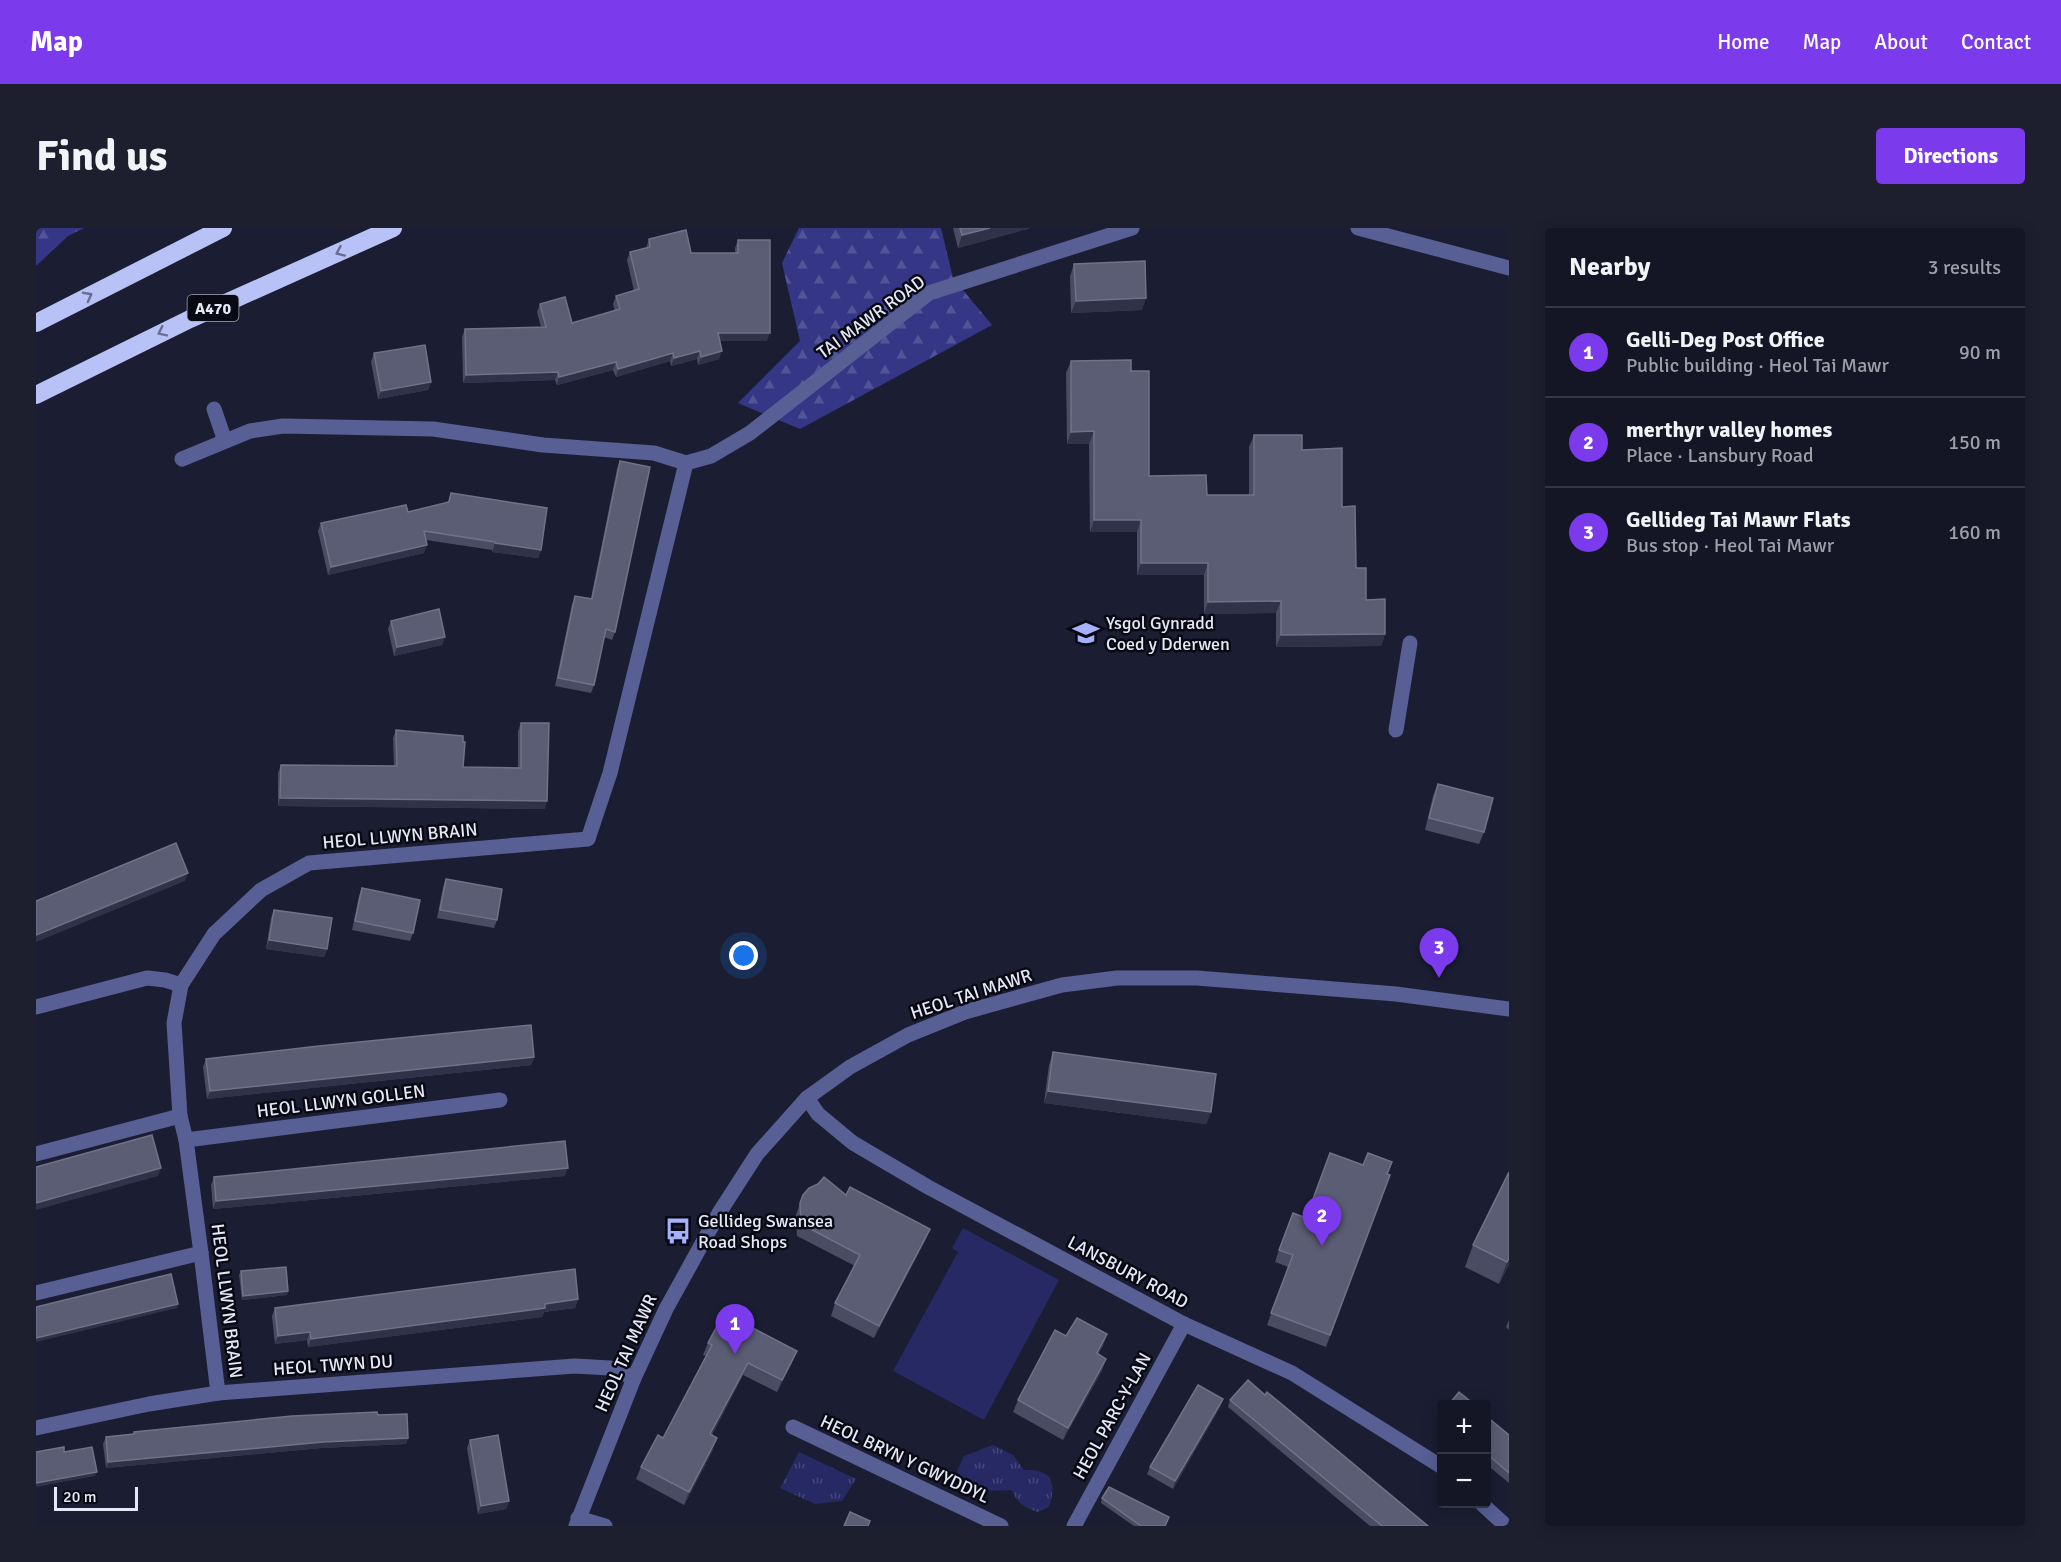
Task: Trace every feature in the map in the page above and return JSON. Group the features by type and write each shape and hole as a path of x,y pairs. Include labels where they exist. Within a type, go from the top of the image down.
{"highway":[{"path":"36,323 223,228"},
{"name":"A470","path":"36,394 190,319 393,228"}],"street":[{"name":"TAI MAWR ROAD","path":"686,463 711,456 750,433 929,293 1132,228"},
{"path":"1358,228 1509,268"},
{"path":"214,409 225,441"},
{"path":"182,459 250,432 283,426 433,429 543,445 654,453 686,463"},
{"name":"HEOL LLWYN BRAIN","path":"218,1393 186,1140 180,1116 174,1023 181,985 214,934 261,890 309,863 588,839 609,773 686,463"},
{"path":"1396,730 1410,643"},
{"path":"36,1007 147,978 181,985"},
{"name":"HEOL TAI MAWR","path":"577,1522 634,1378 666,1309 719,1213 757,1154 807,1098 850,1068 908,1035 965,1012 1062,985 1117,978 1197,978 1396,994 1509,1009"},
{"name":"LANSBURY ROAD","path":"807,1098 818,1114 853,1143 881,1160 938,1193 1184,1324 1292,1373 1437,1464"},
{"name":"HEOL LLWYN GOLLEN","path":"186,1140 500,1100"},
{"path":"36,1154 180,1116"},
{"path":"36,1293 201,1252"},
{"name":"HEOL PARC-Y-LAN","path":"1074,1526 1184,1324"},
{"name":"HEOL TWYN DU","path":"36,1428 149,1404 218,1393 575,1366 610,1368 634,1378"},
{"name":"HEOL BRYN Y GWYDDYL","path":"793,1428 1001,1526"},
{"path":"1487,1508 1506,1526"},
{"path":"577,1522 605,1526"}],"green space":[{"path":"36,228 84,228 68,236 36,266"},
{"path":"799,228 941,228 953,278 992,325 800,429 738,403 800,341 782,263"},
{"path":"963,1228 1059,1280 984,1420 893,1371 958,1252 952,1248"},
{"path":"993,1445 1013,1455 1024,1470 1041,1472 1050,1479 1052,1491 1049,1507 1038,1512 1025,1507 1012,1490 981,1490 969,1484 957,1471 964,1456"},
{"path":"799,1452 856,1479 842,1501 815,1504 780,1488"}],"building":[{"path":"960,228 990,228 962,235"},
{"path":"686,230 691,253 738,253 738,240 770,240 770,333 718,333 722,351 701,357 700,351 674,358 673,353 618,369 616,362 559,377 558,372 466,375 465,329 546,327 540,304 565,297 572,323 620,309 616,296 639,289 630,252 650,247 649,239"},
{"path":"1145,261 1146,298 1076,301 1074,264"},
{"path":"425,345 431,382 381,391 374,353"},
{"path":"1131,360 1131,371 1149,371 1149,476 1206,475 1207,495 1254,495 1254,435 1302,435 1302,450 1342,448 1342,507 1355,506 1356,568 1366,568 1366,600 1385,599 1385,634 1281,635 1281,601 1208,602 1208,563 1141,563 1141,520 1094,520 1094,431 1071,432 1071,361"},
{"path":"620,461 650,467 615,632 606,629 594,685 558,678 575,596 592,599"},
{"path":"451,493 547,508 541,550 424,531 427,545 331,567 321,523 406,505 408,512 449,502"},
{"path":"439,609 445,637 397,647 391,621"},
{"path":"521,723 549,723 547,801 280,798 281,765 397,766 396,730 463,736 463,742 465,742 463,767 521,768"},
{"path":"1438,784 1493,798 1484,832 1429,818"},
{"path":"176,843 188,873 36,935 36,901"},
{"path":"446,879 502,889 497,920 440,910"},
{"path":"362,888 420,900 413,933 355,921"},
{"path":"274,910 332,918 327,949 269,940"},
{"path":"531,1025 534,1057 210,1091 206,1059"},
{"path":"1053,1052 1216,1074 1211,1112 1048,1091"},
{"path":"152,1135 161,1168 36,1203 36,1167"},
{"path":"565,1141 568,1168 216,1201 214,1177"},
{"path":"1330,1153 1363,1165 1368,1153 1392,1162 1387,1174 1390,1175 1330,1335 1271,1313 1293,1255 1279,1250 1293,1213 1306,1218"},
{"path":"1509,1172 1509,1258 1507,1262 1473,1245"},
{"path":"824,1177 846,1195 850,1187 930,1229 879,1326 835,1303 860,1255 801,1224 800,1203 803,1195"},
{"path":"286,1267 288,1291 243,1296 241,1271"},
{"path":"575,1269 578,1299 545,1304 545,1308 311,1339 310,1332 278,1336 275,1308"},
{"path":"171,1274 178,1304 36,1338 36,1307"},
{"path":"724,1313 797,1351 782,1380 748,1363 710,1434 717,1438 689,1492 641,1467 658,1435 663,1438 712,1345 708,1343"},
{"path":"1077,1318 1107,1334 1097,1353 1106,1359 1068,1428 1018,1400 1055,1330 1066,1336"},
{"path":"1248,1380 1265,1395 1267,1392 1428,1526 1382,1526 1230,1400"},
{"path":"1198,1385 1223,1399 1175,1481 1150,1467"},
{"path":"1459,1392 1469,1400 1452,1400"},
{"path":"377,1412 378,1415 407,1414 408,1438 323,1442 108,1462 106,1437 134,1434 134,1432 292,1416"},
{"path":"1491,1420 1509,1435 1509,1473 1491,1457"},
{"path":"498,1435 509,1501 481,1506 470,1440"},
{"path":"64,1447 64,1452 92,1447 97,1472 36,1483 36,1452"},
{"path":"1109,1487 1169,1517 1165,1526 1141,1526 1102,1498"},
{"path":"850,1512 870,1521 868,1526 844,1526"}],"place":[{"name":"Ysgol Gynradd Coed y Dderwen","path":"1086,633"},
{"name":"Gellideg Tai Mawr Flats","path":"1439,978"},
{"name":"Gellideg Swansea Road Shops","path":"678,1231"},
{"name":"merthyr valley homes","path":"1322,1246"},
{"name":"Gelli-Deg Post Office","path":"735,1354"}]}
